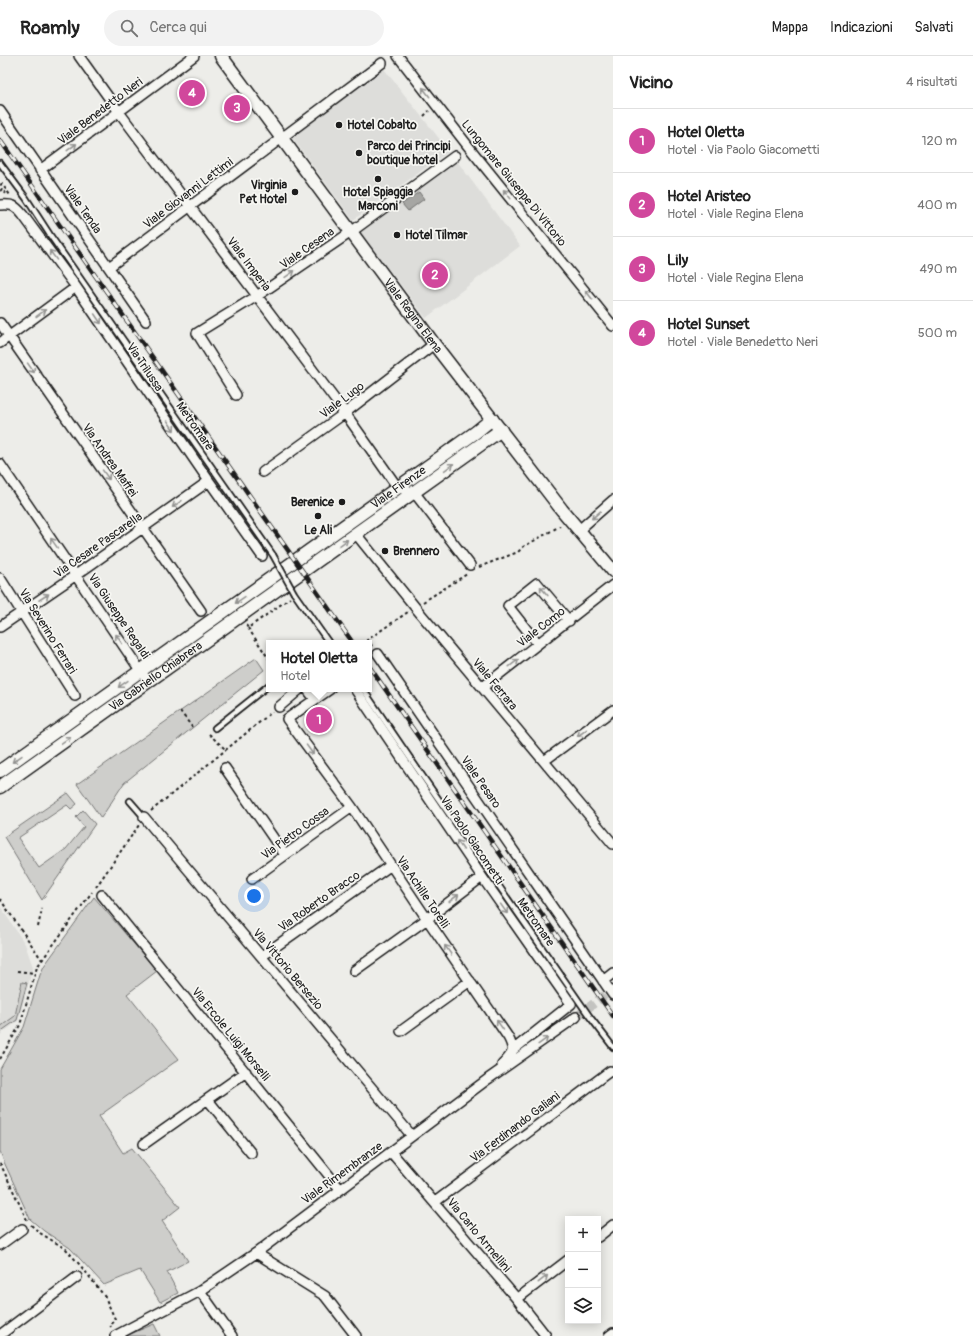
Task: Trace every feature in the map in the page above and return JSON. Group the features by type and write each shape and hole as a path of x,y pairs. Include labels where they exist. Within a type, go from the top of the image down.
{"street":[{"name":"Viale Imperia","path":"79,56 119,112 345,413 398,488"},
{"name":"Viale Benedetto Neri","path":"40,170 194,56"},
{"name":"Viale Regina Elena","path":"221,56 434,344 500,430 613,571"},
{"name":"Lungomare Giuseppe Di Vittorio","path":"398,56 468,146 613,326"},
{"name":"Viale Giovanni Lettimi","path":"109,267 382,63"},
{"name":"Viale Tenda","path":"0,111 146,321"},
{"name":"Viale Cesena","path":"236,395 197,333 257,296 351,232 455,156"},
{"name":"Via Trilussa","path":"0,205 7,204 16,206 76,287 208,481 262,556"},
{"path":"0,343 76,287"},
{"name":"Via Andrea Maffei","path":"0,323 201,611"},
{"name":"Viale Lugo","path":"263,472 345,413 434,344"},
{"name":"Viale Firenze","path":"304,555 492,419"},
{"name":"Viale Firenze","path":"311,566 500,430"},
{"name":"Via Giuseppe Regaldi","path":"0,464 148,682"},
{"name":"Via Cesare Pascarella","path":"0,627 208,481"},
{"path":"398,488 414,492"},
{"name":"Viale Firenze","path":"414,492 471,569"},
{"path":"580,530 613,500"},
{"name":"Viale Ferrara","path":"360,539 544,761 610,833 613,844"},
{"name":"Via Gabriello Chiabrera","path":"0,771 304,555"},
{"name":"Via Gabriello Chiabrera","path":"0,787 311,566"},
{"name":"Via Severino Ferrari","path":"0,578 75,696"},
{"path":"538,644 508,606 537,583 569,621"},
{"name":"Viale Como","path":"483,687 613,585"},
{"name":"Viale Pesaro","path":"378,654 610,990"},
{"path":"279,707 296,692"},
{"path":"309,692 315,699 326,692"},
{"name":"Via Paolo Giacometti","path":"357,692 482,877 571,1004 513,1050"},
{"name":"Via Achille Torelli","path":"315,699 287,719 352,807 508,1037 512,1044 513,1050"},
{"path":"544,761 613,710"},
{"path":"225,768 285,855"},
{"name":"Via Pietro Cossa","path":"252,879 352,807"},
{"name":"Via Vittorio Bersezio","path":"144,817 412,1136"},
{"name":"Via Roberto Bracco","path":"262,956 391,865"},
{"path":"354,971 427,919 482,877"},
{"name":"Via Ercole Luigi Morselli","path":"102,895 340,1189"},
{"path":"610,990 613,973"},
{"path":"400,1031 470,981"},
{"name":"Viale Rimembranze","path":"113,1333 200,1291 256,1252 488,1079 576,1017"},
{"path":"488,1079 511,1055 513,1050"},
{"path":"144,1144 246,1072"},
{"name":"Via Ferdinando Galiani","path":"435,1202 611,1072"},
{"path":"208,1100 251,1153"},
{"name":"Via Carlo Armellini","path":"391,1152 517,1299 546,1336"},
{"path":"601,1235 613,1225"},
{"path":"0,1245 22,1229"},
{"path":"256,1252 325,1296 356,1336"},
{"path":"517,1299 565,1262"},
{"path":"0,1335 77,1277"},
{"path":"200,1291 232,1336"},
{"path":"609,1336 613,1333"}],"lane":[{"name":"Metromare","path":"0,163 26,198 273,555 294,594 328,640"},
{"path":"215,728 266,687"},
{"name":"Metromare","path":"365,692 416,768 581,1004 613,1047"},
{"path":"130,801 144,817"}],"path":[{"path":"367,640 471,569 518,552 523,547 571,519"},
{"path":"248,628 294,594"},
{"path":"245,625 266,655"},
{"path":"372,646 378,654"},
{"path":"144,817 279,707"},
{"path":"180,711 192,727"},
{"path":"208,733 226,750"},
{"path":"0,899 42,960 37,967 20,1025 0,1059"},
{"path":"38,927 42,909"},
{"path":"17,970 35,973"},
{"path":"0,1163 28,1222 40,1233 66,1249 85,1270 105,1297 115,1319 115,1321 110,1324 113,1333"}],"shaded area":[{"path":"384,69 449,151 353,220 291,136"},
{"path":"457,161 520,246 426,318 360,232"},
{"path":"419,192 424,199 408,211 402,204"},
{"path":"256,658 264,670 124,783 101,818 77,784"},
{"path":"68,793 77,804 71,809 67,805 18,838 39,868 66,849 84,827 76,817 83,810 95,824 42,900 4,837"},
{"path":"94,897 157,971 127,994 179,1059 99,1116 123,1153 132,1148 180,1207 162,1221 188,1261 167,1272 178,1293 160,1302 140,1270 104,1285 70,1248 44,1231 30,1219 0,1151 0,1069 24,1027 44,966"},
{"path":"0,906 25,944 33,967 18,1021 0,1035"},
{"path":"22,982 27,983 17,1020 0,1032 0,1027 15,1016"},
{"path":"154,1324 160,1336 126,1336"}],"tunnel":[{"path":"576,1017 613,989"}],"railway":[{"path":"0,140 351,640"},
{"path":"372,670 613,1016"}],"place":[{"name":"Hotel Sunset","path":"192,93"},
{"name":"Lily","path":"237,108"},
{"name":"Hotel Cobalto","path":"339,125"},
{"name":"Parco dei Principi boutique hotel","path":"359,153"},
{"name":"Hotel Spiaggia Marconi","path":"378,179"},
{"name":"Virginia Pet Hotel","path":"295,192"},
{"name":"Hotel Tilmar","path":"397,235"},
{"name":"Hotel Aristeo","path":"435,275"},
{"name":"Berenice","path":"342,502"},
{"name":"Le Ali","path":"318,516"},
{"name":"Brennero","path":"385,551"},
{"name":"Hotel Oletta","path":"319,720"}]}
